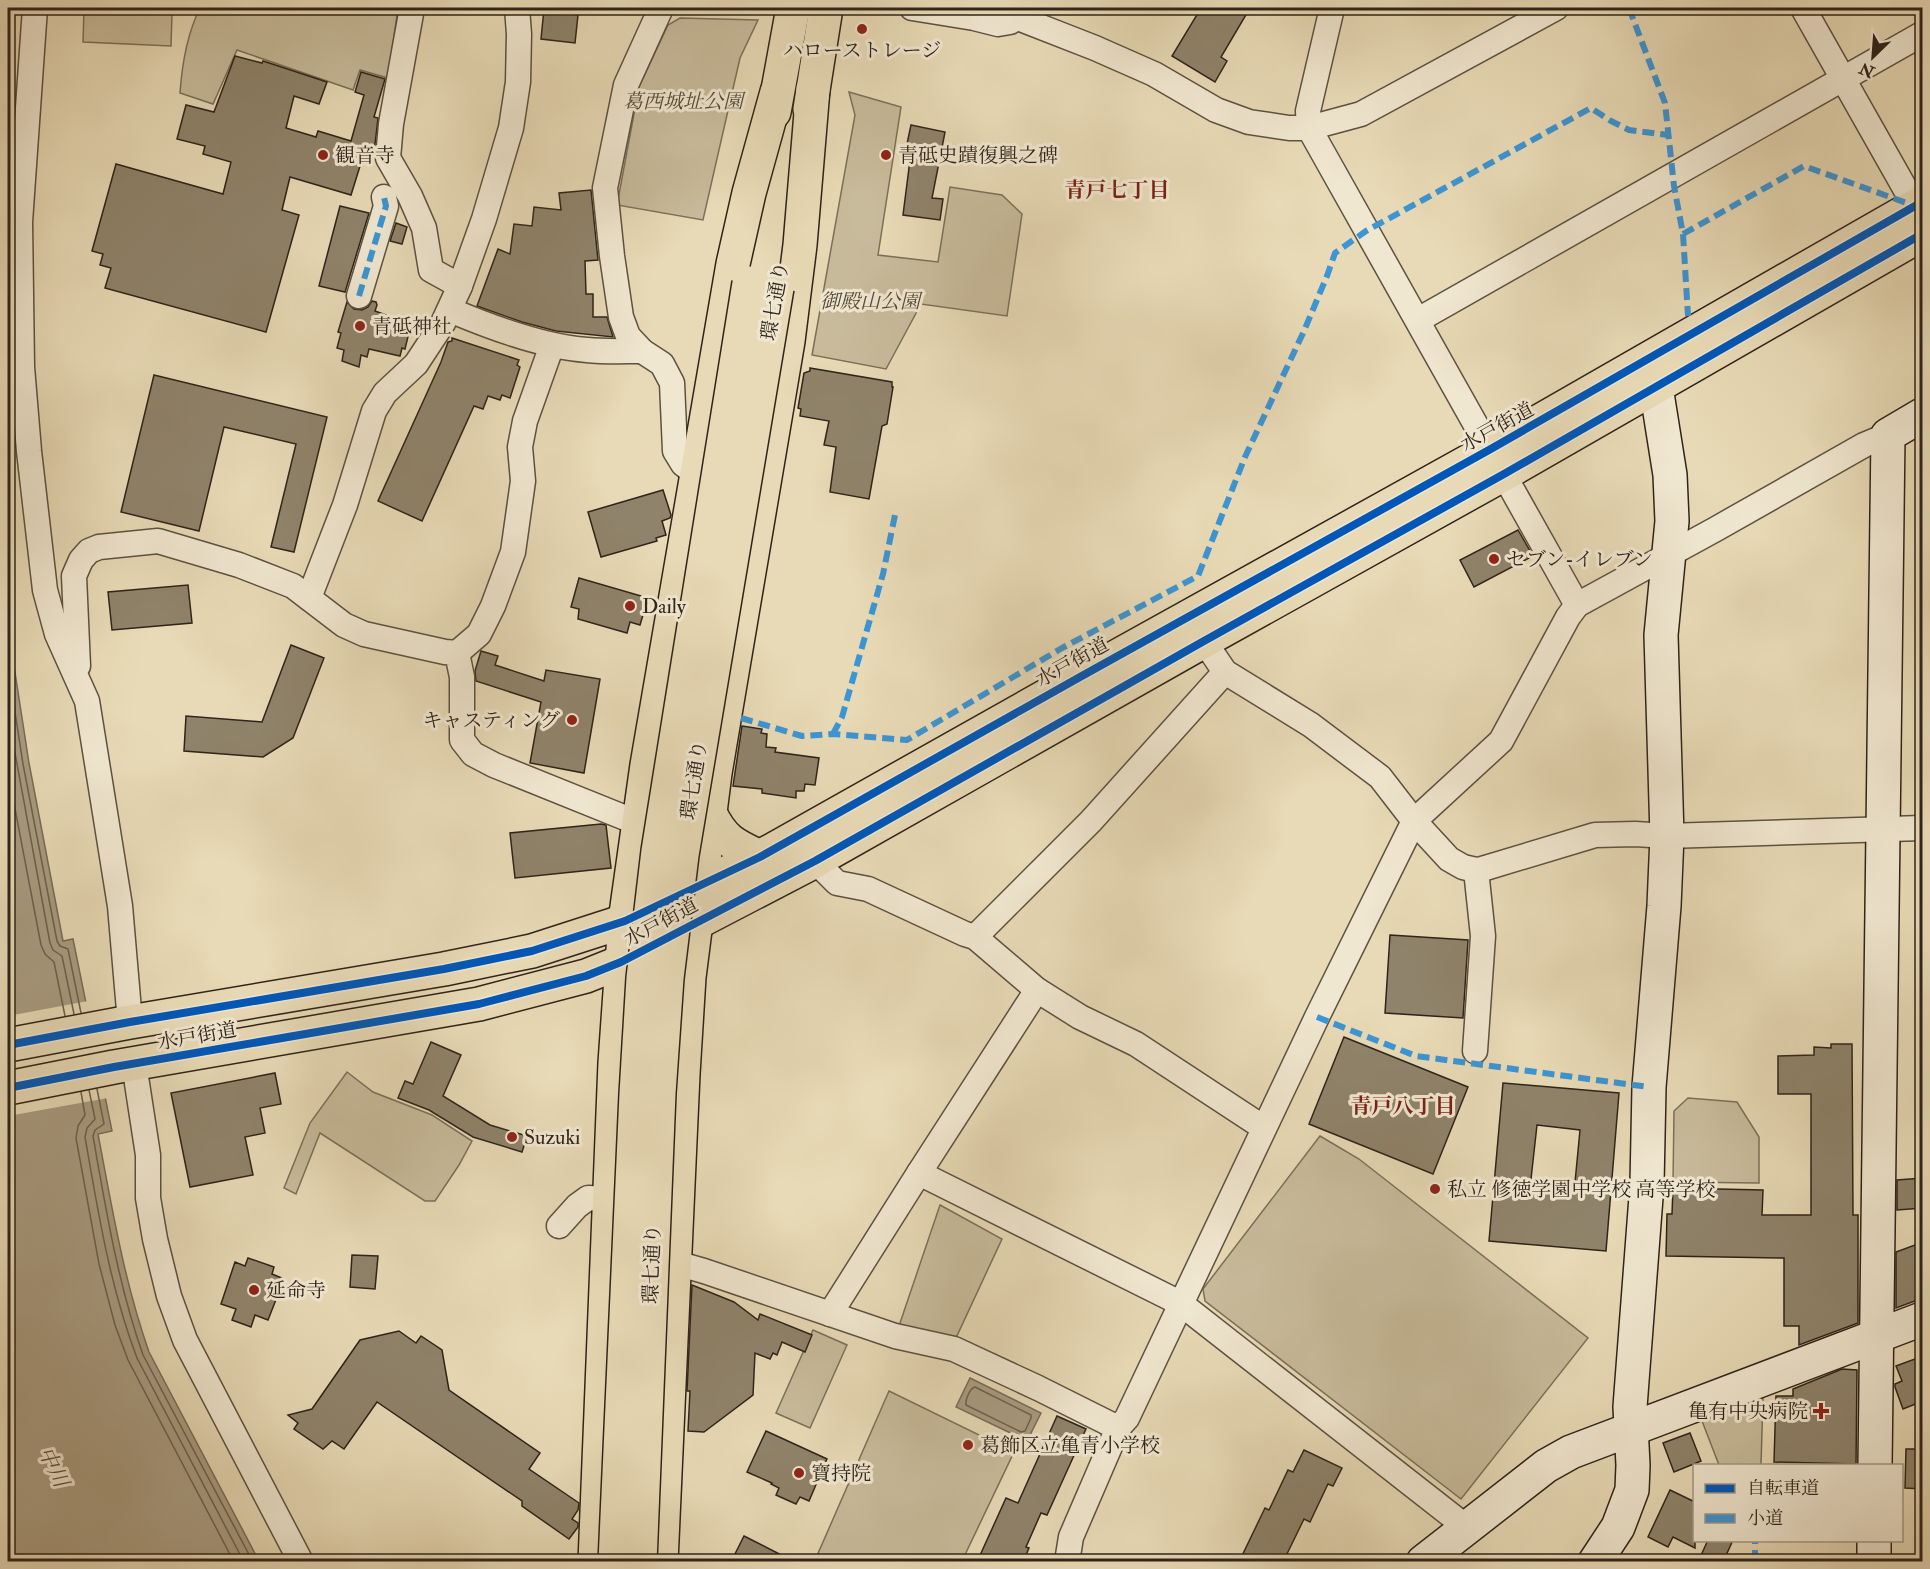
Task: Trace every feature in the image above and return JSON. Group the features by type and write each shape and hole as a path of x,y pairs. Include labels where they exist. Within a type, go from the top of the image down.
{"main road":[{"name":"環七通り","path":"640,1562 659,1092 667,978 682,855 763,286 777,92 793,8"},
{"name":"環七通り","path":"615,1562 635,1105 643,978 658,851 763,286 813,89 826,8"},
{"path":"661,1562 689,977 715,773 788,341 800,245 813,89"},
{"path":"595,1562 615,1063 625,921 647,765 733,264 749,193 777,92"},
{"name":"水戸街道","path":"8,1045 444,969 532,951 625,921 760,857 1080,677 1496,462 1656,387 1920,214"},
{"name":"水戸街道","path":"8,1088 479,1004 586,976 621,962 815,861 1204,640 1496,462 1920,214"},
{"path":"647,765 665,783 693,788 705,785 715,773"},
{"path":"710,813 726,839 760,857"},
{"path":"615,1063 628,1041 635,1036 673,1041 678,1049 683,1074"}],"street":[{"path":"35,8 20,222 22,367 45,590 57,634 87,701 117,884 118,1024"},
{"path":"412,8 391,124 388,158 410,196 424,228 431,270 460,286"},
{"path":"309,598 345,505 374,411 385,393 416,364 450,310 484,219 511,128 518,82 517,8"},
{"path":"661,8 626,85 605,188 621,317 628,336 642,351 662,364 672,383 675,451 683,464 696,474"},
{"path":"780,8 793,8"},
{"path":"912,8 998,24 1010,22 1016,12 1154,74 1216,110 1250,122 1288,128 1309,128 1361,114 1556,8"},
{"path":"1332,8 1308,111 1309,128 1577,605"},
{"path":"1803,8 1920,214"},
{"path":"1418,320 1923,34"},
{"path":"359,296 386,206 384,197"},
{"path":"450,310 475,321 552,345 586,350 642,351"},
{"path":"79,680 74,576 81,560 89,551 99,547 158,541 239,565 293,586 344,625 364,634 457,653 479,634 493,606 513,552 523,481 520,447 525,421 552,345"},
{"path":"1595,1562 1618,1527 1632,1490 1633,1465 1629,1407 1647,1184 1649,1087 1664,906 1667,836 1660,658 1672,521 1670,475 1656,387"},
{"path":"1067,1562 1071,1537 1118,1428 1127,1418 1180,1303 1414,820 1501,741 1568,616 1577,605 1864,445 1888,435 1923,415"},
{"path":"1875,1464 1888,435"},
{"path":"1204,640 1225,672 1311,725 1380,777 1449,860 1463,867 1476,870 1595,835 1667,836 1923,828"},
{"path":"457,653 462,676 462,740 473,754 494,765 638,823"},
{"path":"975,937 1091,821 1225,672"},
{"path":"815,861 828,877 837,883 868,889 975,937 1037,990 1080,1017 1136,1044 1264,1128"},
{"path":"1475,1051 1483,936 1476,870"},
{"path":"830,1314 1037,990"},
{"path":"124,1066 148,1155 148,1198 154,1239 169,1296 185,1340 301,1562"},
{"path":"919,1173 1180,1303 1466,1527"},
{"path":"558,1226 588,1198 610,1199"},
{"path":"676,1263 894,1336 954,1349 1118,1428"},
{"path":"1423,1562 1546,1466 1571,1452 1923,1319"},
{"path":"1874,1542 1874,1562"}],"green space":[{"path":"200,8 398,8 388,78 360,70 353,90 237,50 213,104 180,93 186,49"},
{"path":"84,9 172,14 171,46 83,42"},
{"name":"葛西城址公園","path":"680,18 758,20 740,58 703,220 617,205 639,87 668,25"},
{"name":"御殿山公園","path":"849,92 901,107 878,255 938,262 950,187 1002,195 1022,214 1007,316 921,304 886,369 812,355 855,115"},
{"path":"347,1072 373,1092 432,1115 472,1141 435,1201 425,1201 320,1133 296,1194 284,1188 310,1123"},
{"path":"1688,1098 1737,1102 1759,1137 1759,1183 1673,1182 1674,1111"},
{"path":"1320,1136 1359,1159 1588,1338 1461,1499 1205,1301 1203,1289"},
{"path":"940,1205 1002,1239 955,1340 899,1326"},
{"path":"813,1330 847,1345 810,1428 776,1413"},
{"path":"889,1391 1014,1452 962,1561 822,1562 816,1558"},
{"path":"1763,1399 1761,1464 1719,1464 1702,1421"}],"water":[{"name":"中川","path":"8,627 29,763 63,941 73,939 112,1131 98,1134 132,1298 149,1352 259,1561 8,1561"},
{"path":"970,1378 1041,1413 1027,1441 956,1407"}],"pier":[{"path":"88,1001 108,1098 8,1116 8,1016"}],"building":[{"path":"1201,8 1250,8 1221,57 1227,61 1215,82 1172,56"},
{"path":"544,9 572,12 578,15 575,43 541,39"},
{"path":"235,56 262,63 263,61 327,82 319,104 294,96 286,128 316,137 318,131 351,141 364,95 355,92 361,72 385,79 374,117 378,118 374,153 365,150 351,195 290,177 282,210 299,215 266,332 105,288 111,268 100,265 103,254 92,251 116,164 223,194 231,162 203,154 205,146 177,139 186,105 214,112"},
{"path":"911,125 945,132 932,198 943,199 940,220 903,215 910,160 904,158"},
{"path":"591,190 598,260 585,261 586,294 593,294 593,317 607,317 613,337 556,331 477,306 498,249 510,254 514,224 532,226 534,207 561,210 559,193"},
{"path":"340,206 369,213 345,292 319,286"},
{"path":"396,223 407,227 402,244 390,241"},
{"path":"372,301 377,305 375,311 411,324 405,349 402,348 400,356 369,349 367,357 361,355 359,367 342,361 344,350 337,348 341,333 338,332 347,302 354,309 362,310"},
{"path":"452,338 519,360 517,365 520,367 510,398 502,395 500,400 488,396 483,409 474,406 422,521 378,501 448,342 452,341"},
{"path":"810,368 892,382 887,424 882,426 869,499 830,492 836,447 824,445 829,421 800,416 801,409 798,408 804,373 810,371"},
{"path":"154,375 327,417 294,552 271,547 296,444 224,427 199,531 121,512"},
{"path":"663,490 671,515 670,518 662,521 666,535 656,538 657,541 601,557 588,512"},
{"path":"1518,530 1533,556 1474,587 1460,560"},
{"path":"579,578 648,598 640,625 630,622 627,633 578,619 579,609 571,607"},
{"path":"188,585 192,623 112,630 108,592"},
{"path":"291,645 324,658 293,738 263,757 184,751 186,716 262,722"},
{"path":"481,651 498,656 495,665 544,681 546,670 600,679 584,773 530,763 541,702 476,681 475,671"},
{"path":"742,726 762,729 761,733 767,734 766,747 776,748 775,752 819,758 815,785 805,784 804,791 796,791 796,798 762,793 762,789 733,786"},
{"path":"606,825 611,868 515,878 510,833"},
{"path":"1390,935 1468,940 1463,1018 1385,1013"},
{"path":"1344,1037 1468,1087 1433,1174 1309,1124"},
{"path":"431,1042 461,1055 443,1096 490,1125 527,1136 522,1152 473,1137 429,1110 398,1098 405,1081 413,1084"},
{"path":"1831,1044 1852,1044 1853,1215 1858,1215 1858,1323 1799,1345 1799,1326 1784,1326 1784,1258 1666,1256 1667,1214 1672,1214 1673,1188 1763,1190 1762,1215 1811,1215 1811,1094 1778,1094 1778,1056 1814,1055 1814,1047 1831,1048"},
{"path":"275,1073 281,1104 260,1108 265,1133 245,1137 253,1175 190,1187 171,1093"},
{"path":"1503,1083 1619,1093 1606,1251 1489,1241","holes":["1537,1125 1580,1130 1574,1193 1530,1188"]},
{"path":"1923,1178 1923,1208 1897,1210 1897,1180"},
{"path":"1923,1242 1923,1298 1896,1308 1896,1252"},
{"path":"352,1255 378,1256 375,1289 350,1287"},
{"path":"248,1258 274,1267 272,1274 284,1279 268,1320 255,1315 251,1327 232,1320 236,1309 221,1304 235,1262 245,1266"},
{"path":"692,1285 734,1302 758,1320 760,1314 812,1335 805,1352 782,1342 777,1355 773,1353 770,1359 755,1353 753,1395 704,1432 688,1431 690,1391 687,1391"},
{"path":"399,1331 416,1343 421,1336 442,1350 449,1390 540,1453 529,1469 579,1503 578,1510 572,1519 578,1523 578,1527 569,1539 522,1506 522,1501 377,1402 344,1449 332,1441 323,1449 294,1429 298,1423 288,1415 312,1409 360,1340"},
{"path":"1923,1356 1923,1401 1903,1409 1895,1387 1895,1384 1902,1381 1896,1366"},
{"path":"1842,1369 1857,1370 1856,1464 1774,1462 1776,1396 1793,1396 1793,1389"},
{"path":"1057,1416 1086,1429 1047,1515 1041,1513 1026,1547 1029,1548 1023,1562 977,1562 1006,1498 1018,1503"},
{"path":"766,1431 827,1459 809,1501 800,1497 796,1504 776,1495 779,1488 747,1472"},
{"path":"1690,1433 1701,1461 1674,1472 1663,1443"},
{"path":"1906,1449 1923,1449 1923,1489 1905,1488"},
{"path":"1304,1450 1342,1468 1333,1486 1328,1484 1310,1522 1304,1519 1284,1560 1275,1555 1272,1562 1239,1562 1265,1508 1269,1510 1288,1470 1293,1472"},
{"path":"1670,1490 1693,1501 1695,1548 1673,1537 1668,1547 1648,1537"},
{"path":"744,1536 795,1562 731,1562"},
{"path":"1707,1542 1732,1542 1723,1562 1698,1562"}],"marked path":[{"path":"169,8 182,8"},
{"path":"1629,8 1665,103 1674,186 1683,234 1688,316"},
{"path":"741,718 802,736 833,734 907,740 1062,648 1198,576 1245,457 1304,331 1335,253 1366,231 1591,108 1629,130 1669,135"},
{"path":"1683,234 1804,166 1915,206"},
{"path":"359,296 386,206 384,197"},
{"path":"833,734 842,717 883,574 895,515"},
{"path":"1317,1017 1416,1056 1649,1087"},
{"path":"1755,1542 1755,1562"}],"cycle path":[{"path":"8,1045 444,969 532,951 625,921 760,857 1489,450 1922,202"},
{"path":"8,1088 114,1067 479,1004 586,976 621,962 815,861 1504,474 1922,234"}],"place":[{"name":"ハローストレージ","path":"862,29"},
{"name":"観音寺","path":"323,155"},
{"name":"青砥史蹟復興之碑","path":"886,155"},
{"name":"青砥神社","path":"360,326"},
{"name":"セブン-イレブン","path":"1494,559"},
{"name":"Daily","path":"630,606"},
{"name":"キャスティング","path":"572,720"},
{"name":"Suzuki","path":"512,1137"},
{"name":"私立 修徳学園中学校 高等学校","path":"1435,1189"},
{"name":"延命寺","path":"254,1290"},
{"name":"亀有中央病院","path":"1821,1411"},
{"name":"葛飾区立亀青小学校","path":"968,1445"},
{"name":"寶持院","path":"799,1473"}],"district":[{"name":"青戸七丁目","path":"1117,190"},
{"name":"青戸八丁目","path":"1403,1106"}]}
